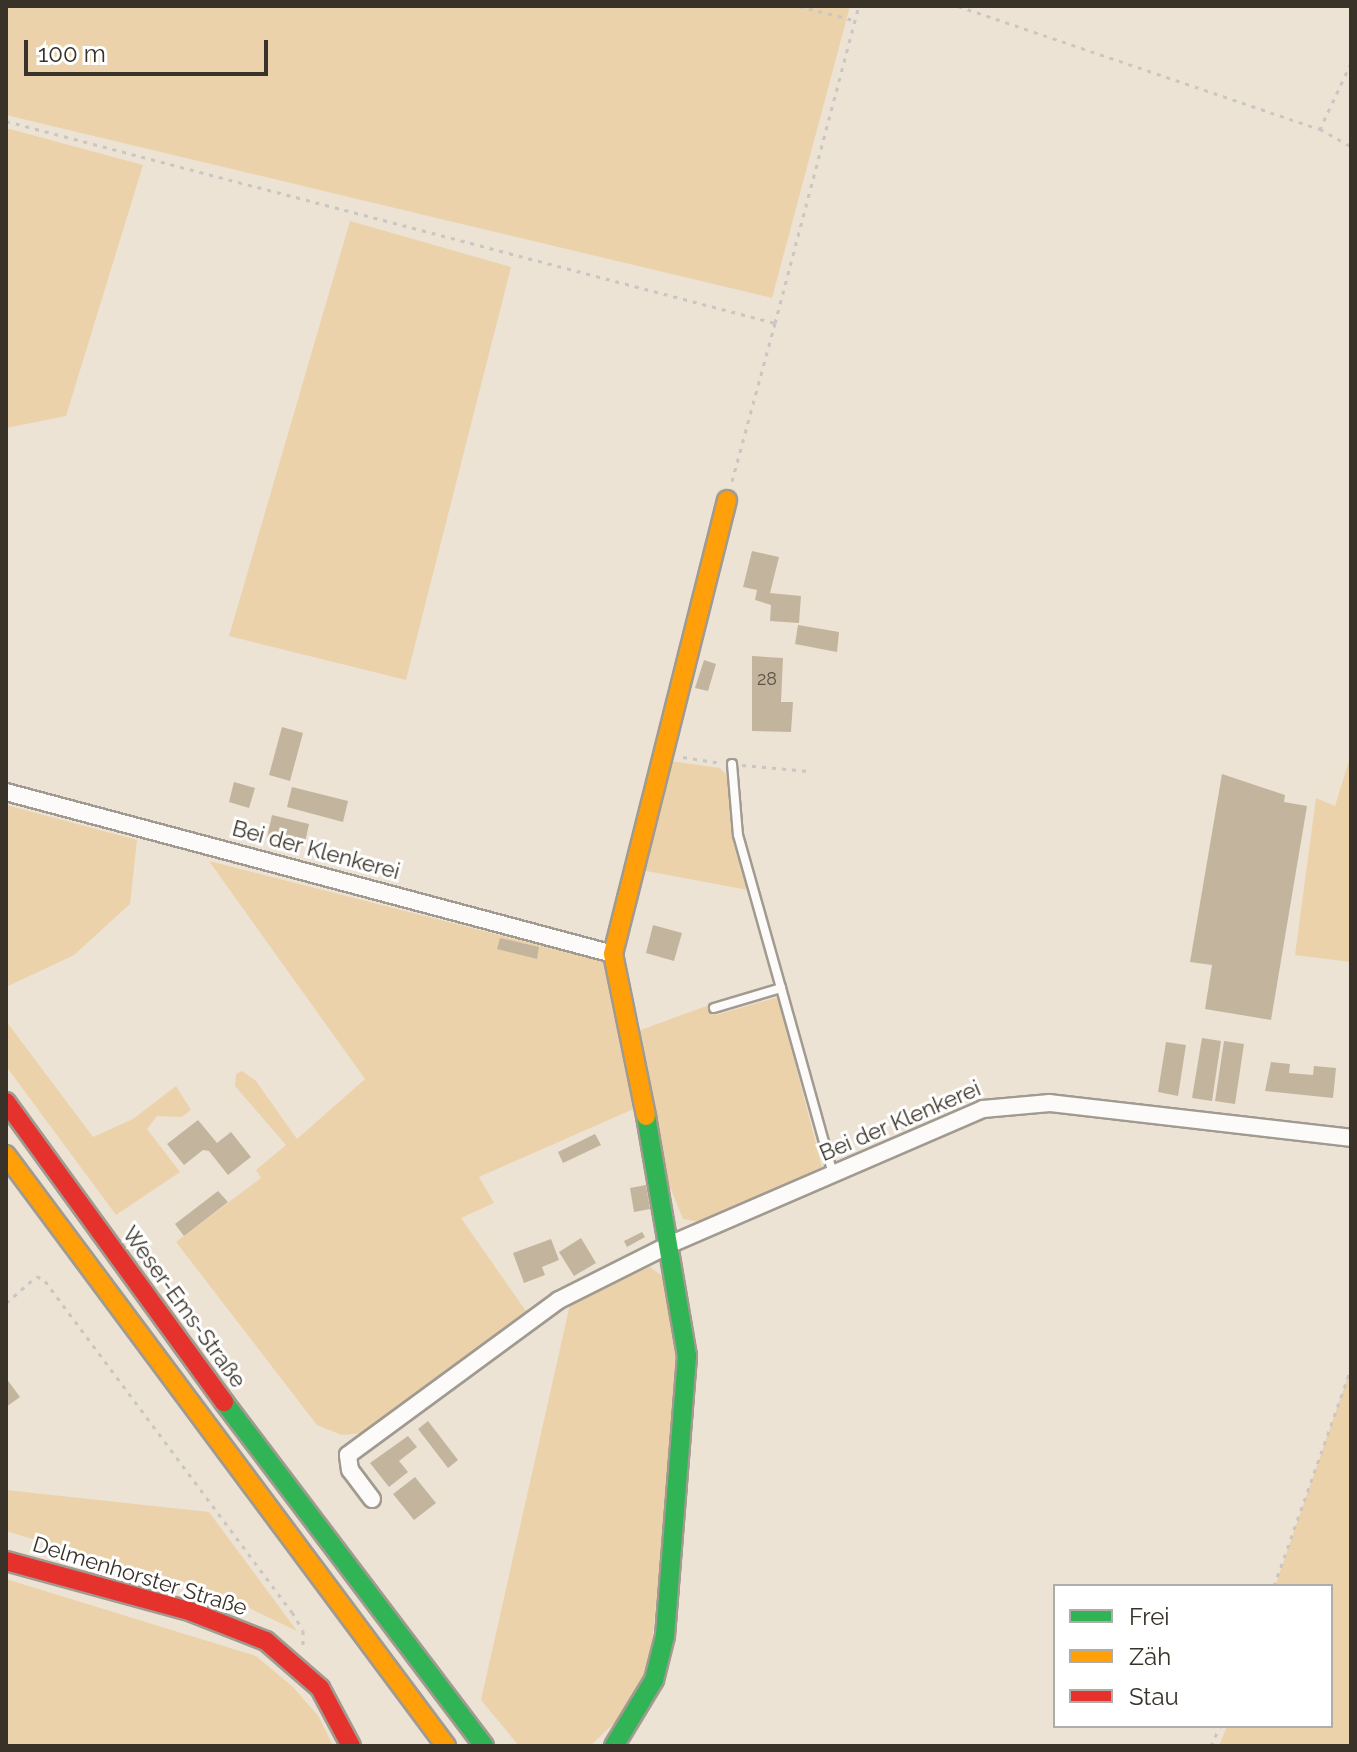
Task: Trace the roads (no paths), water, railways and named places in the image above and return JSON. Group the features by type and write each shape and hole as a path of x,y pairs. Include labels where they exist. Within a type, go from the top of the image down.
{"main road":[{"path":"614,1746 654,1680 665,1636 687,1356 671,1244 613,954 727,500"},
{"name":"Weser-Ems-Straße","path":"6,1102 326,1539 484,1746"},
{"path":"6,1155 302,1558 446,1746"},
{"name":"Delmenhorster Straße","path":"6,1561 238,1627 294,1662 327,1699 351,1746"}],"street":[{"name":"Bei der Klenkerei","path":"6,792 613,954"},
{"name":"Bei der Klenkerei","path":"372,1499 350,1470 348,1455 559,1300 671,1244 983,1109 1017,1102 1351,1138"}],"lane":[{"path":"732,764 738,835 833,1174"},
{"path":"714,1008 781,988"}]}
